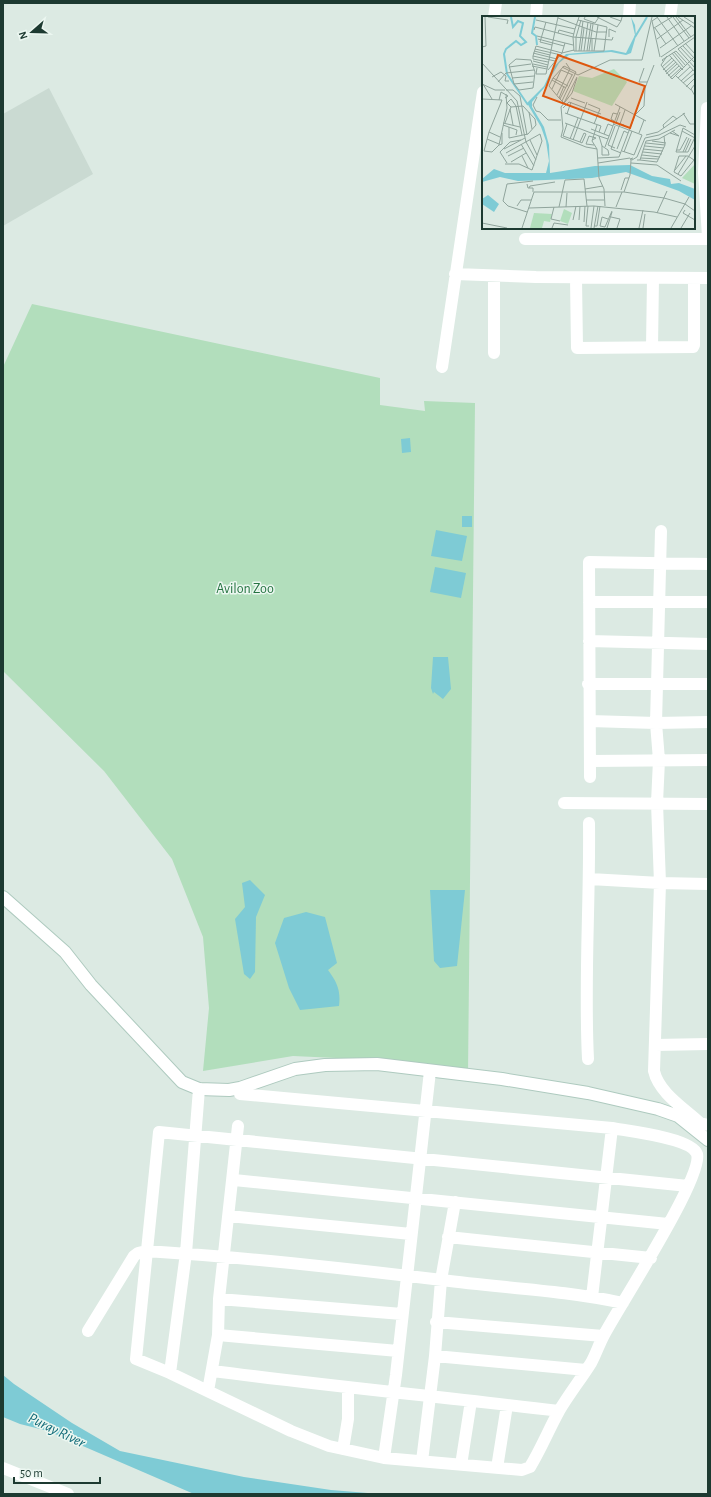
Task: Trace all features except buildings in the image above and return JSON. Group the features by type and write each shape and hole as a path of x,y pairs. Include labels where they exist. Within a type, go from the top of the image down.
{"street":[{"path":"494,16 496,3"},
{"path":"536,16 537,3"},
{"path":"629,16 630,3"},
{"path":"670,16 672,3"},
{"path":"442,367 455,274 477,171 482,105"},
{"path":"525,239 626,233 667,234 708,238 702,173 706,108"},
{"path":"455,274 576,278 708,278"},
{"path":"494,276 494,353"},
{"path":"576,278 576,347 694,346 694,278"},
{"path":"652,347 653,278"},
{"path":"661,531 659,563 660,644 656,723 659,760 657,803 660,883 654,1071 659,1085 700,1123 708,1125"},
{"path":"590,777 590,721 588,684 589,562 708,564"},
{"path":"589,602 708,602"},
{"path":"589,642 708,644"},
{"path":"588,684 708,684"},
{"path":"590,721 656,723 708,722"},
{"path":"590,760 708,760"},
{"path":"564,803 708,804"},
{"path":"588,1059 587,960 590,878 589,823"},
{"path":"590,878 660,883 708,884"},
{"path":"3,897 65,952 91,985 182,1082 199,1090 229,1090 240,1088 295,1069 326,1065 376,1064 502,1078 588,1093 658,1109 678,1116 708,1140"},
{"path":"655,1045 708,1044"},
{"path":"384,1458 427,1110 430,1071"},
{"path":"170,1373 186,1253 197,1136 199,1090"},
{"path":"240,1094 612,1128 671,1138 694,1149 697,1153 698,1159 688,1186 651,1258 623,1303 586,1370 559,1411 530,1467 522,1470 384,1458 343,1449 291,1432 170,1373 136,1359 159,1132 237,1138 606,1176 688,1186"},
{"path":"208,1391 213,1371 218,1335 219,1299 234,1180 238,1126"},
{"path":"592,1297 612,1128"},
{"path":"234,1180 668,1224"},
{"path":"422,1461 441,1280 448,1237 456,1202"},
{"path":"230,1216 411,1234"},
{"path":"448,1237 651,1258"},
{"path":"88,1331 134,1256 138,1252 146,1250 225,1256 407,1275 592,1297 623,1303"},
{"path":"219,1299 402,1314"},
{"path":"436,1322 604,1336"},
{"path":"218,1335 398,1351"},
{"path":"434,1356 586,1370"},
{"path":"213,1371 348,1388 559,1411"},
{"path":"343,1449 348,1419 348,1388"},
{"path":"461,1465 471,1401"},
{"path":"497,1468 507,1405"},
{"path":"3,1468 68,1494"},
{"path":"35,1481 36,1494"}],"shaded area":[{"path":"49,88 93,174 3,226 3,114"}],"green space":[{"name":"Avilon Zoo","path":"32,304 380,378 380,405 425,411 424,401 475,403 468,1073 380,1060 293,1056 203,1071 209,1008 203,937 172,859 104,771 3,671 3,367"}],"water":[{"path":"410,438 411,452 402,453 401,439"},
{"path":"462,516 472,516 472,527 462,527"},
{"path":"436,530 467,536 462,561 431,556"},
{"path":"435,567 466,573 461,598 430,592"},
{"path":"433,657 448,657 451,689 443,699 434,692 433,694 431,688"},
{"path":"250,880 265,895 256,917 255,972 250,979 244,974 235,919 245,907 242,883"},
{"path":"430,890 465,890 457,966 440,968 434,961"},
{"path":"306,912 325,917 337,963 328,970 338,987 339,1006 300,1010 289,988 275,943 284,918"},
{"name":"Puray River","path":"3,1375 72,1423 120,1451 244,1477 331,1490 380,1494 194,1494 48,1431 20,1424 3,1417"}]}
